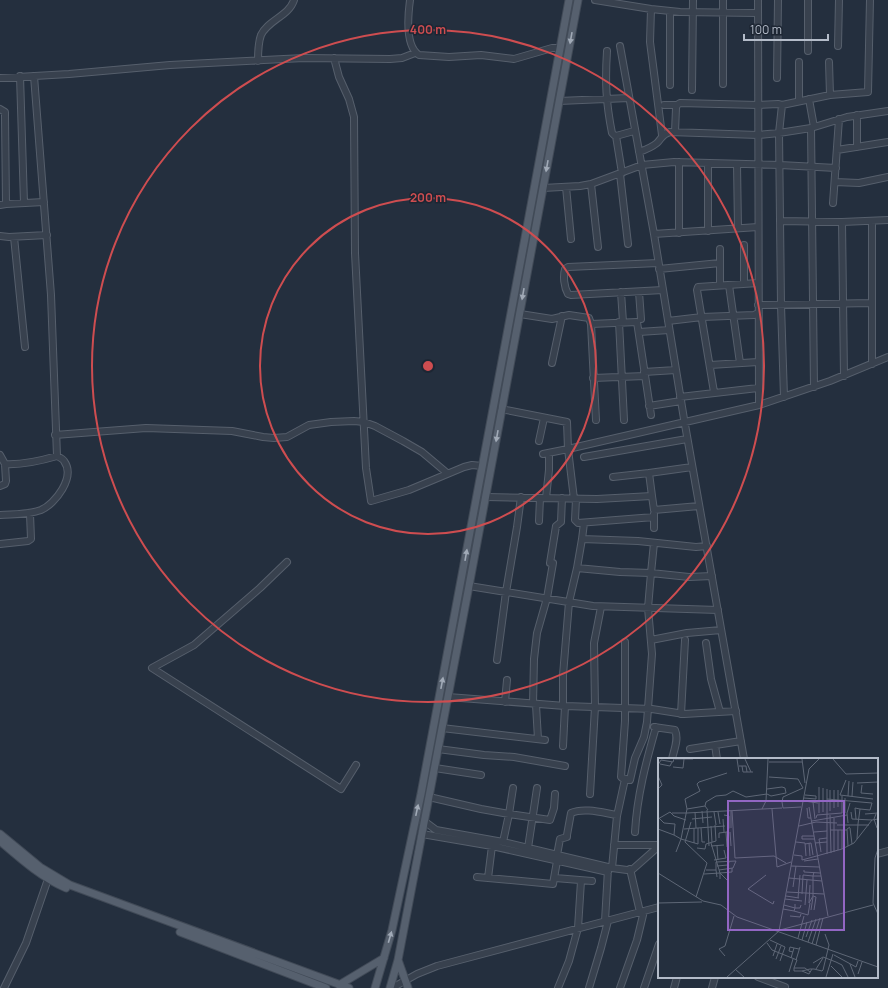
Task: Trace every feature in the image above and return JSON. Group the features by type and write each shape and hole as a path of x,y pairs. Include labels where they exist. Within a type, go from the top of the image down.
{"main road":[{"path":"375,988 392,930 421,794 569,0"},
{"path":"391,988 398,960 486,497 501,409 578,0"},
{"path":"0,834 40,868 70,885 349,988"},
{"path":"0,841 24,861 55,883 126,912 326,988"},
{"path":"339,985 384,958"},
{"path":"398,960 408,988"},
{"path":"305,979 307,988"}],"street":[{"path":"258,61 259,40 265,29 289,8 294,0"},
{"path":"410,0 409,32 412,48 415,53 419,55 438,57 481,56 514,59 552,48 560,48"},
{"path":"596,0 670,11 758,13"},
{"path":"692,90 693,0"},
{"path":"722,84 723,0"},
{"path":"758,0 759,405"},
{"path":"777,78 778,0"},
{"path":"808,0 808,51"},
{"path":"838,46 839,0"},
{"path":"664,105 677,105 680,103 782,105 830,95 868,92 870,0"},
{"path":"651,9 650,42 662,135"},
{"path":"670,11 670,85"},
{"path":"620,46 634,131 642,165 654,234 684,423 744,758"},
{"path":"607,52 605,75 606,99 612,133 616,136 628,244"},
{"path":"0,78 69,74 170,65 304,58 390,59 402,58 415,53"},
{"path":"334,58 339,78 352,108 354,118 355,253 366,468 371,501 409,490 464,467 472,465 482,466"},
{"path":"799,62 799,101"},
{"path":"829,62 830,95"},
{"path":"20,76 24,203"},
{"path":"0,516 30,514 48,506 58,497 63,488 67,469 64,461 57,456 55,435 51,295 34,76"},
{"path":"559,101 629,98"},
{"path":"809,99 812,127 811,222 814,387"},
{"path":"675,132 677,105"},
{"path":"782,105 779,133 781,305 784,397"},
{"path":"0,109 5,112 3,135 3,204 44,202"},
{"path":"638,152 656,143 665,133 779,133 812,127 857,115 888,111"},
{"path":"857,115 857,147"},
{"path":"833,203 839,119"},
{"path":"616,136 634,131"},
{"path":"837,150 888,142"},
{"path":"543,188 591,184 642,165 679,162 836,168"},
{"path":"679,162 679,233"},
{"path":"708,163 708,231"},
{"path":"737,164 738,228"},
{"path":"835,182 859,183 888,177"},
{"path":"591,184 598,247"},
{"path":"566,187 571,239"},
{"path":"780,221 842,222 888,220"},
{"path":"872,221 872,364"},
{"path":"842,222 844,376"},
{"path":"654,234 758,227"},
{"path":"0,236 14,237 47,235"},
{"path":"14,237 25,347"},
{"path":"744,245 744,284"},
{"path":"720,249 720,285"},
{"path":"663,290 571,295 566,291 564,272 568,267 659,266 720,263"},
{"path":"714,392 698,287 758,283"},
{"path":"729,285 740,363"},
{"path":"621,292 621,377 624,420"},
{"path":"639,292 641,319"},
{"path":"758,305 872,303"},
{"path":"668,321 702,317 754,315 758,313"},
{"path":"520,314 552,319 569,315 585,316 590,320 596,420"},
{"path":"552,363 562,316"},
{"path":"591,324 637,322 651,415"},
{"path":"639,332 669,330"},
{"path":"539,521 543,498 546,454 759,405 844,376 888,357"},
{"path":"710,365 758,362"},
{"path":"593,378 621,377 676,370"},
{"path":"649,406 714,392 758,388"},
{"path":"501,409 567,422 568,450 575,499 575,520 578,523 654,514 699,506"},
{"path":"540,442 544,418"},
{"path":"55,435 146,428 232,431 274,438 287,437 309,425 354,421 364,422 403,440 422,452 447,473"},
{"path":"584,457 687,439"},
{"path":"0,455 4,464 6,481 5,484 0,486"},
{"path":"4,464 36,462 57,456"},
{"path":"613,477 692,466"},
{"path":"649,473 654,514 654,528"},
{"path":"486,497 597,499 652,496"},
{"path":"497,660 506,592 518,527 521,497"},
{"path":"533,704 534,658 537,633 547,598 556,526 561,522 562,498"},
{"path":"0,544 28,541 31,539 30,514"},
{"path":"563,746 563,675 569,602 577,568 584,523"},
{"path":"582,539 696,547 707,546"},
{"path":"589,988 601,948 606,921 609,869 614,845 617,815 635,758 644,737 646,726 652,654 648,608 654,543"},
{"path":"287,562 260,588 194,645 152,668 341,789 356,765"},
{"path":"577,568 688,577 712,576"},
{"path":"469,586 601,607 718,610"},
{"path":"590,794 595,707 594,643 601,607"},
{"path":"651,640 687,633 721,630"},
{"path":"681,714 684,640"},
{"path":"625,642 625,708 621,777 628,780 641,782"},
{"path":"706,643 711,679 720,712"},
{"path":"505,702 507,680"},
{"path":"448,697 564,706 648,708 681,714 736,712"},
{"path":"442,728 542,740 536,704 533,704"},
{"path":"646,726 675,730 677,737 672,758"},
{"path":"635,832 641,782 656,727"},
{"path":"690,749 741,741"},
{"path":"715,746 717,758"},
{"path":"438,749 514,757 565,766"},
{"path":"434,768 481,775"},
{"path":"503,842 513,788"},
{"path":"528,848 537,788"},
{"path":"429,797 481,810 550,820 554,808 555,794"},
{"path":"476,877 551,884 554,883 560,859 560,839 567,837 571,813 576,811 586,811 617,815"},
{"path":"424,822 436,830 503,842 528,848 560,859"},
{"path":"422,834 609,869 633,868 658,847"},
{"path":"614,845 658,846"},
{"path":"488,878 492,846"},
{"path":"878,854 888,851"},
{"path":"620,988 637,940 642,911 630,869"},
{"path":"555,878 592,881"},
{"path":"4,988 26,943 48,879"},
{"path":"558,988 569,961 578,928 581,880"},
{"path":"391,988 437,966 658,907"},
{"path":"644,988 658,947"},
{"path":"674,988 678,978"},
{"path":"712,988 715,978"},
{"path":"762,978 785,987"}]}
